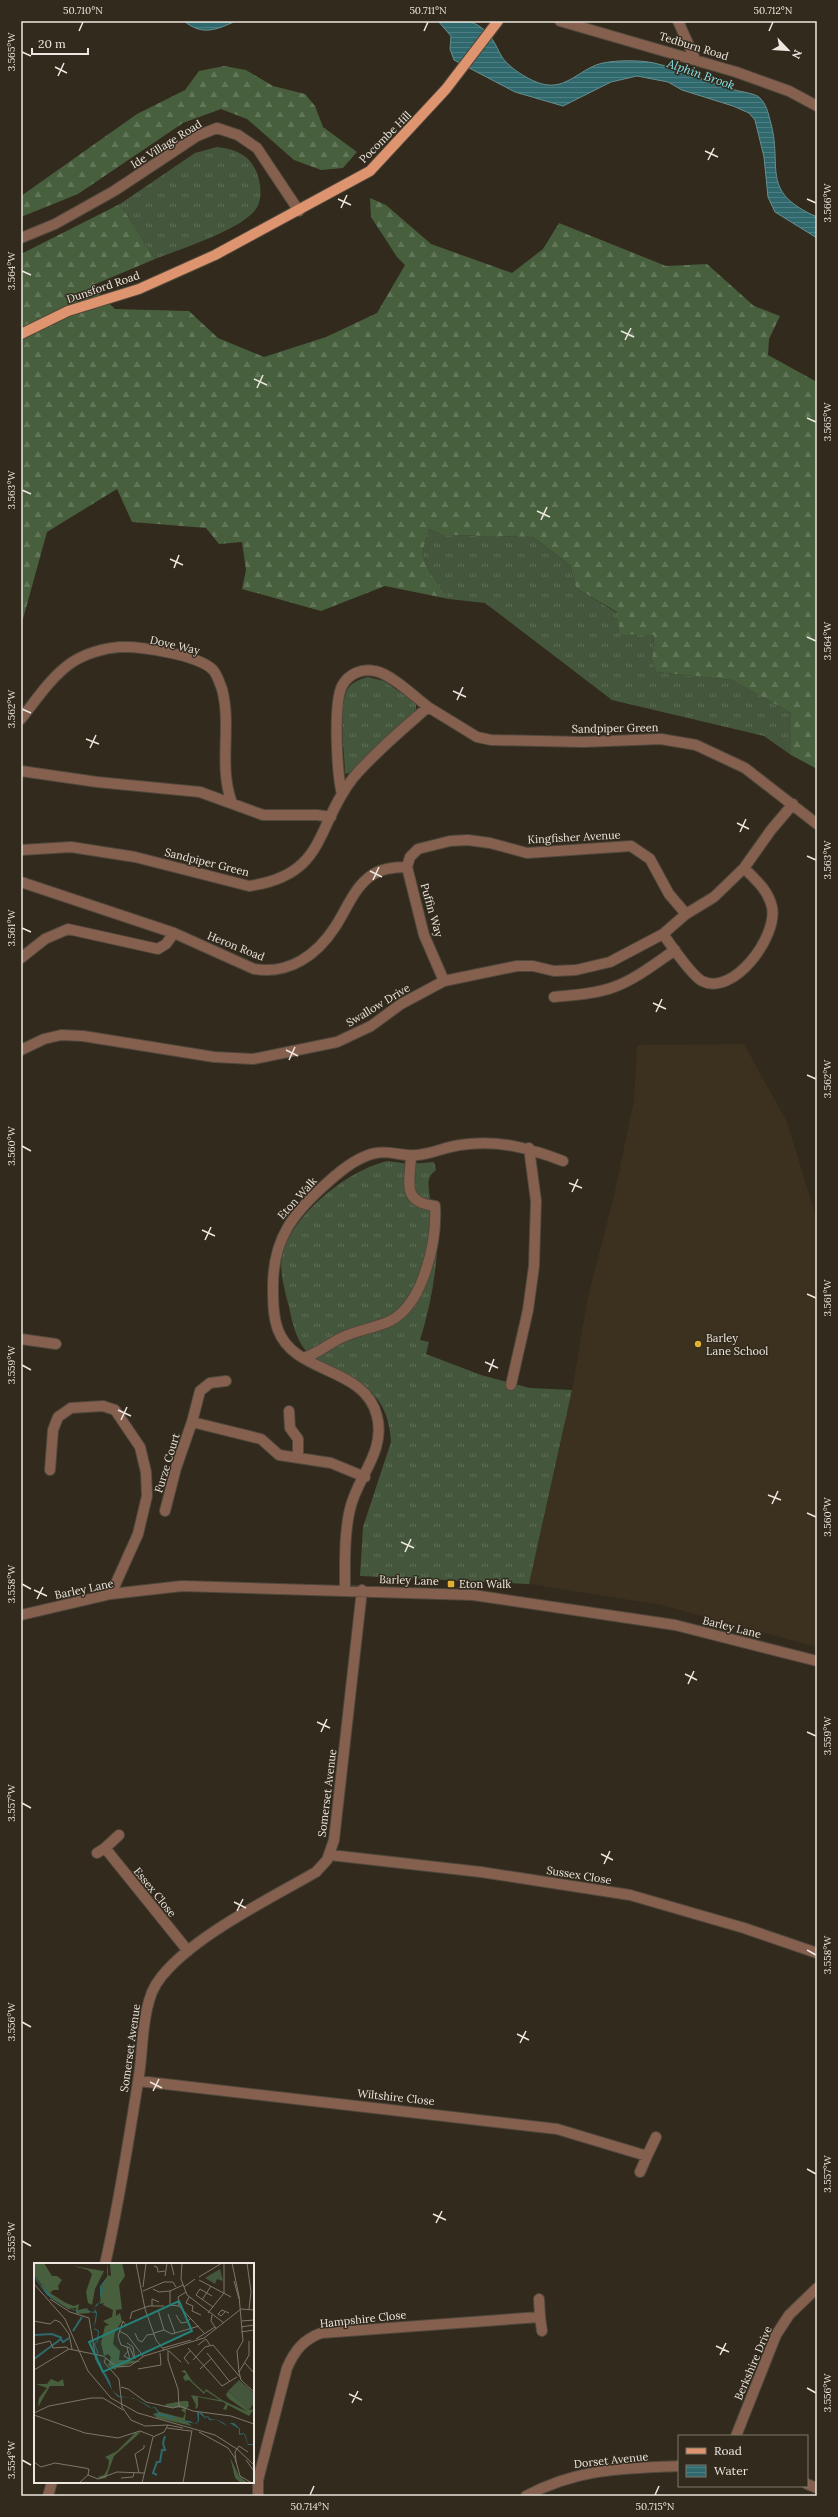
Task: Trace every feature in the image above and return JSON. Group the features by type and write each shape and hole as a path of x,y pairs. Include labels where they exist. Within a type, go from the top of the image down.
{"main road":[{"name":"Pocombe Hill","path":"215,255 370,171 427,112 462,70 498,21"},
{"name":"Dunsford Road","path":"21,334 68,311 139,289 215,255"}],"street":[{"name":"Tedburn Road","path":"560,21 695,59 789,91 817,106"},
{"path":"678,21 695,59"},
{"name":"Ide Village Road","path":"21,238 55,224 114,191 197,136 217,128 238,135 257,148 298,211"},
{"name":"Dove Way","path":"21,719 58,675 72,662 91,654 121,647 149,650 197,660 213,670 222,690 226,739 224,778 232,803"},
{"name":"Sandpiper Green","path":"342,794 338,772 339,695 347,678 355,673 376,671 428,707 477,737 491,740 583,742 661,739 696,745 745,768 817,824"},
{"name":"Sandpiper Green","path":"21,850 71,847 135,857 249,886 265,883 280,877 304,862 320,843 342,794 354,778 428,707"},
{"path":"21,771 97,782 200,792 263,815 317,814 331,817"},
{"path":"686,914 714,897 744,868 771,830 793,804"},
{"name":"Kingfisher Avenue","path":"408,867 410,857 418,849 450,841 468,840 490,843 527,853 631,846 650,859 669,894 686,914"},
{"name":"Heron Road","path":"21,882 174,933 254,969 266,971 293,965 319,948 335,927 354,894 373,874 394,867 408,867"},
{"name":"Puffin Way","path":"408,867 424,935 444,981"},
{"path":"663,934 701,980 711,984 719,983 740,972 756,958 765,942 773,919 772,907 766,891 744,868"},
{"name":"Swallow Drive","path":"21,1050 44,1039 61,1035 83,1036 214,1057 253,1059 337,1042 371,1026 401,1004 444,981 517,966 554,971 599,966 610,962 663,934 686,914"},
{"path":"21,958 45,939 68,930 158,949 166,944 174,933"},
{"path":"554,997 584,994 614,987 651,966 675,950"},
{"name":"Eton Walk","path":"345,1590 349,1511 353,1497 365,1476 376,1448 378,1436 378,1417 372,1402 364,1391 339,1375 303,1358 295,1352 279,1332 274,1314 273,1266 281,1237 302,1208 340,1171 376,1153 411,1156 459,1145 487,1142 505,1143 529,1148 564,1161"},
{"path":"511,1385 528,1310 534,1266 536,1201 529,1148"},
{"path":"303,1358 313,1355 327,1344 390,1320 401,1313 414,1295 431,1260 437,1229 436,1206 422,1204 413,1199 410,1192 411,1156"},
{"path":"21,1339 56,1344"},
{"name":"Furze Court","path":"165,1511 176,1468 203,1386 210,1383 226,1381"},
{"path":"50,1470 53,1430 58,1417 71,1408 103,1406 115,1410 140,1447 146,1472 147,1496 138,1534 111,1594"},
{"path":"289,1411 290,1428 298,1439 298,1458"},
{"path":"192,1422 261,1439 279,1455 332,1463 365,1476"},
{"name":"Barley Lane","path":"21,1615 111,1594 182,1586 473,1594 675,1625 817,1661"},
{"name":"Somerset Avenue","path":"105,2263 118,2206 138,2081 144,2020 149,1999 168,1968 188,1951 316,1872 330,1855 340,1795 362,1590"},
{"name":"Essex Close","path":"119,1835 101,1850 188,1951"},
{"name":"Sussex Close","path":"330,1855 481,1872 630,1895 744,1928 817,1953"},
{"name":"Wiltshire Close","path":"138,2081 557,2129 647,2156"},
{"path":"640,2172 656,2137"},
{"name":"Berkshire Drive","path":"736,2435 776,2335 789,2315 817,2288"},
{"path":"539,2299 542,2331"},
{"name":"Hampshire Close","path":"258,2496 258,2480 287,2368 292,2356 308,2339 321,2333 540,2317"},
{"name":"Dorset Avenue","path":"526,2496 569,2476 606,2470 678,2466"},
{"path":"48,2496 52,2483"}],"shaded area":[{"name":"Barley Lane School","path":"744,1044 787,1122 817,1220 817,1647 661,1605 529,1584 572,1390 588,1297 614,1196 634,1100 637,1045"}],"green space":[{"path":"224,66 246,70 273,86 305,94 315,106 323,127 357,152 343,168 321,170 294,160 247,119 221,109 183,123 78,194 21,217 21,196 137,114 185,90 199,71"},
{"path":"217,147 240,153 253,165 258,175 260,185 260,200 256,209 248,217 224,231 155,259 120,204 195,153"},
{"path":"370,198 386,205 431,244 512,273 543,249 559,223 666,266 707,264 754,306 780,316 769,339 768,355 817,382 817,769 791,755 791,713 732,680 656,672 652,659 654,635 620,634 617,612 576,588 570,565 533,537 442,535 429,529 422,554 430,573 449,599 385,586 321,611 242,589 246,570 242,542 219,544 206,528 132,522 117,489 47,532 21,626 21,254 120,204 155,259 91,286 115,309 189,311 218,338 264,357 326,337 377,313 405,265 397,257 371,217"},
{"path":"429,529 442,535 533,537 570,565 576,588 654,635 652,659 656,672 732,680 791,713 791,755 764,736 612,700 485,603 449,599 430,573 422,554"},
{"path":"368,677 384,681 416,703 416,711 352,772 345,774 342,716 345,694 353,683"},
{"path":"388,1161 409,1164 434,1162 436,1170 430,1176 428,1183 430,1199 439,1206 439,1223 435,1274 429,1307 420,1340 429,1342 426,1354 481,1375 530,1388 572,1390 529,1584 360,1576 363,1527 391,1442 386,1415 381,1404 366,1387 345,1373 315,1358 306,1351 295,1330 283,1282 281,1262 288,1240 297,1225 309,1210 324,1196 356,1173"}],"water":[{"path":"454,20 475,23 490,36 506,62 516,71 529,79 542,84 556,85 563,83 589,68 603,63 615,61 636,61 664,66 725,87 758,96 768,111 774,137 777,177 780,188 787,198 817,217 817,238 775,212 768,197 764,157 755,120 749,113 733,106 682,90 668,82 637,76 611,82 563,106 515,92 454,60 450,49 451,36 438,21"},
{"path":"184,21 236,21 216,29 203,30 197,29"}],"place":[{"name":"Barley Lane School","path":"698,1344"},
{"name":"Eton Walk","path":"451,1584"}],"water label":[{"name":"Alphin Brook","path":"701,74"}]}
